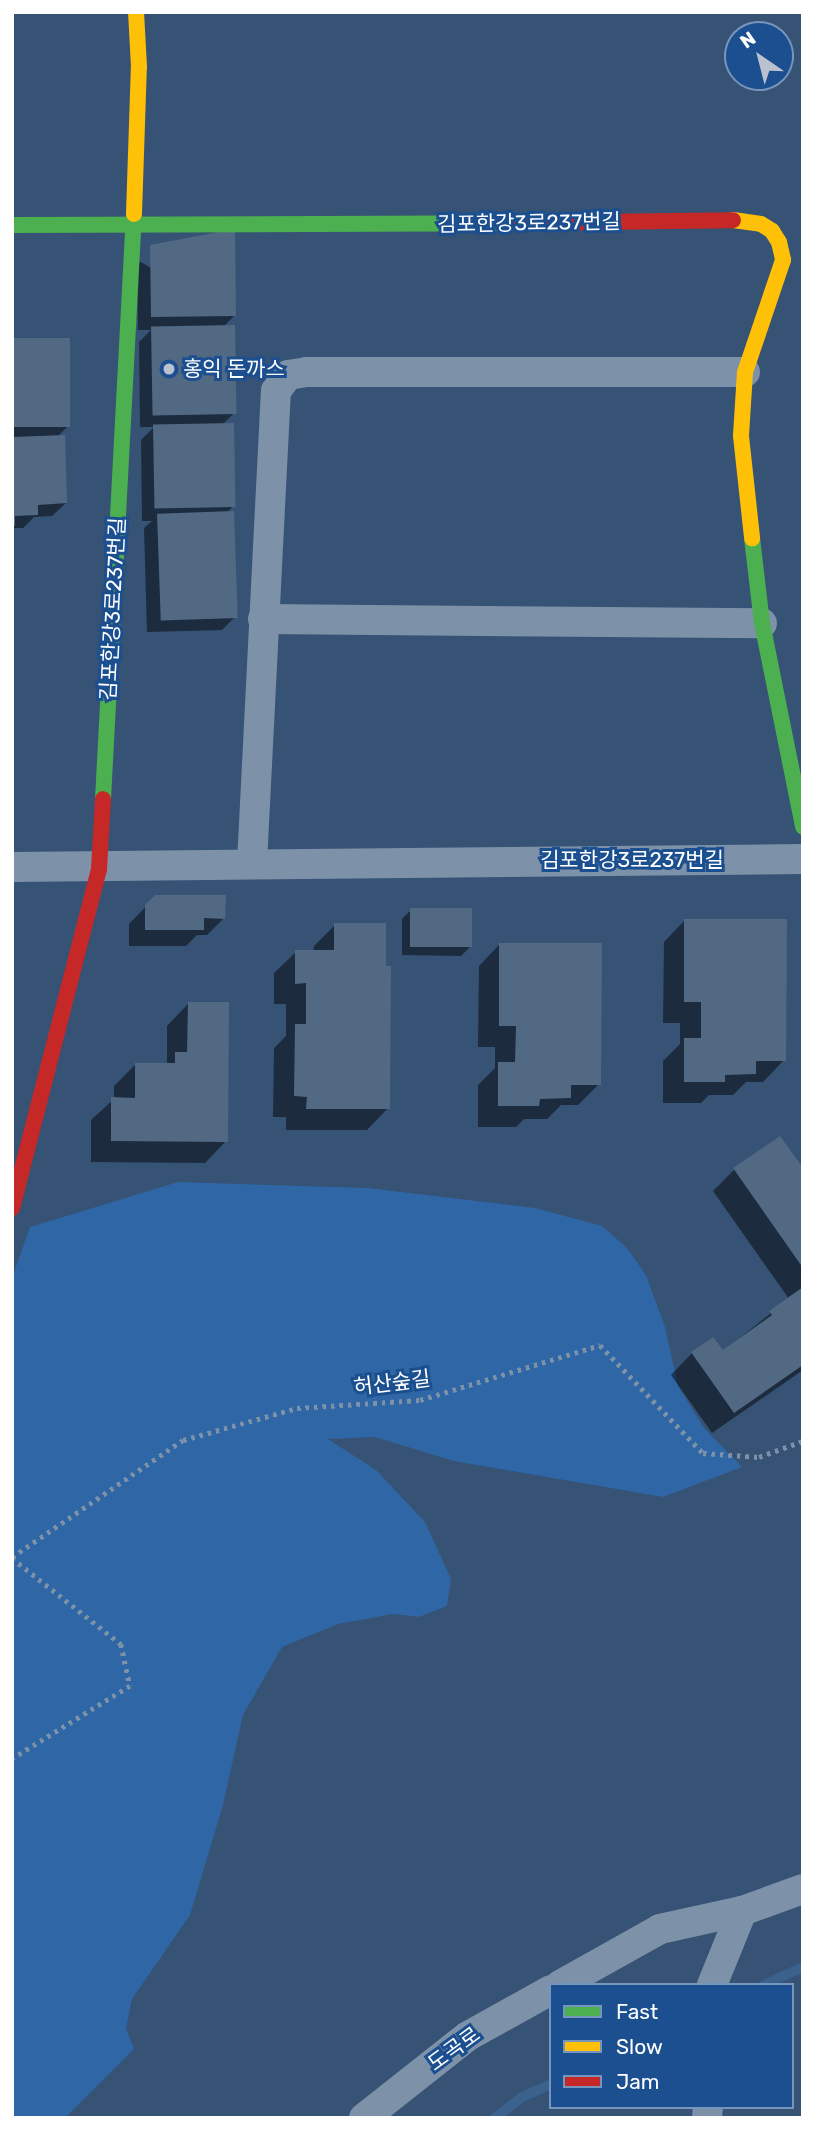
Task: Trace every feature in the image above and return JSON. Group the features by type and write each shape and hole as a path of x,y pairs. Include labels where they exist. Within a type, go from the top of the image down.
{"street":[{"name":"김포한강3로237번길","path":"12,1208 99,869 134,224 139,67 136,12"},
{"name":"김포한강3로237번길","path":"12,225 289,226 746,220 761,224 772,231 779,242 783,260 745,372 741,436 762,623 803,827"},
{"path":"252,863 276,391 288,375 307,372 745,372"},
{"path":"263,619 762,623"},
{"name":"김포한강3로237번길","path":"12,867 99,869 252,863 803,859"},
{"path":"564,1983 660,1929 742,1911 803,1889"},
{"path":"713,1983 742,1911"},
{"name":"도곡로","path":"364,2118 468,2036 549,1991"}],"path":[{"name":"허산숲길","path":"12,1759 130,1686 121,1644 12,1557 183,1440 297,1408 420,1400 600,1345 703,1454 759,1457 803,1441"}],"shaded area":[{"path":"178,1182 368,1188 535,1208 602,1226 627,1248 646,1275 665,1327 678,1386 704,1428 742,1467 663,1497 454,1461 375,1437 328,1439 376,1470 425,1522 451,1579 447,1606 419,1617 393,1614 338,1624 282,1647 243,1715 223,1805 190,1915 132,1999 126,2029 134,2049 65,2118 12,2118 12,1278 30,1227"}],"building":[{"path":"235,229 236,316 151,317 150,245"},
{"path":"235,325 237,414 153,415 151,326"},
{"path":"12,338 70,338 70,427 12,427"},
{"path":"234,423 235,507 154,508 153,424"},
{"path":"65,435 67,503 38,505 38,515 15,516 15,526 12,526 12,437"},
{"path":"234,511 238,618 161,621 157,514"},
{"path":"155,895 226,895 225,919 204,918 204,930 145,930 145,905"},
{"path":"410,908 472,908 472,947 410,947"},
{"path":"684,919 787,919 786,1061 756,1061 756,1074 725,1075 725,1082 684,1082 684,1038 701,1038 701,1002 684,1002"},
{"path":"334,923 386,923 386,966 391,966 390,1109 306,1109 307,1097 294,1096 295,1024 306,1024 306,983 295,984 295,950 334,950"},
{"path":"499,943 602,943 601,1085 571,1085 571,1098 540,1099 539,1106 498,1106 498,1062 515,1062 516,1026 499,1026"},
{"path":"188,1002 229,1002 228,1142 111,1141 111,1097 135,1098 135,1063 175,1063 175,1052 187,1052"},
{"path":"780,1136 803,1168 803,1268 733,1168"},
{"path":"803,1287 803,1365 734,1413 691,1352 713,1337 723,1350 772,1315 769,1311"}],"waterway":[{"path":"768,1983 803,1967"},
{"path":"495,2118 522,2097 549,2085"}],"traffic: fast":[{"path":"103,799 134,214"},
{"path":"12,225 502,223"},
{"path":"752,538 762,623 803,827"}],"traffic: slow":[{"path":"134,214 139,67 136,12"},
{"path":"733,220 761,224 772,231 779,242 783,260 745,372 741,436 752,538"}],"traffic: jam":[{"path":"502,223 733,220"},
{"path":"12,1208 99,869 103,799"}],"place":[{"name":"홍익 돈까스","path":"169,369"}]}
